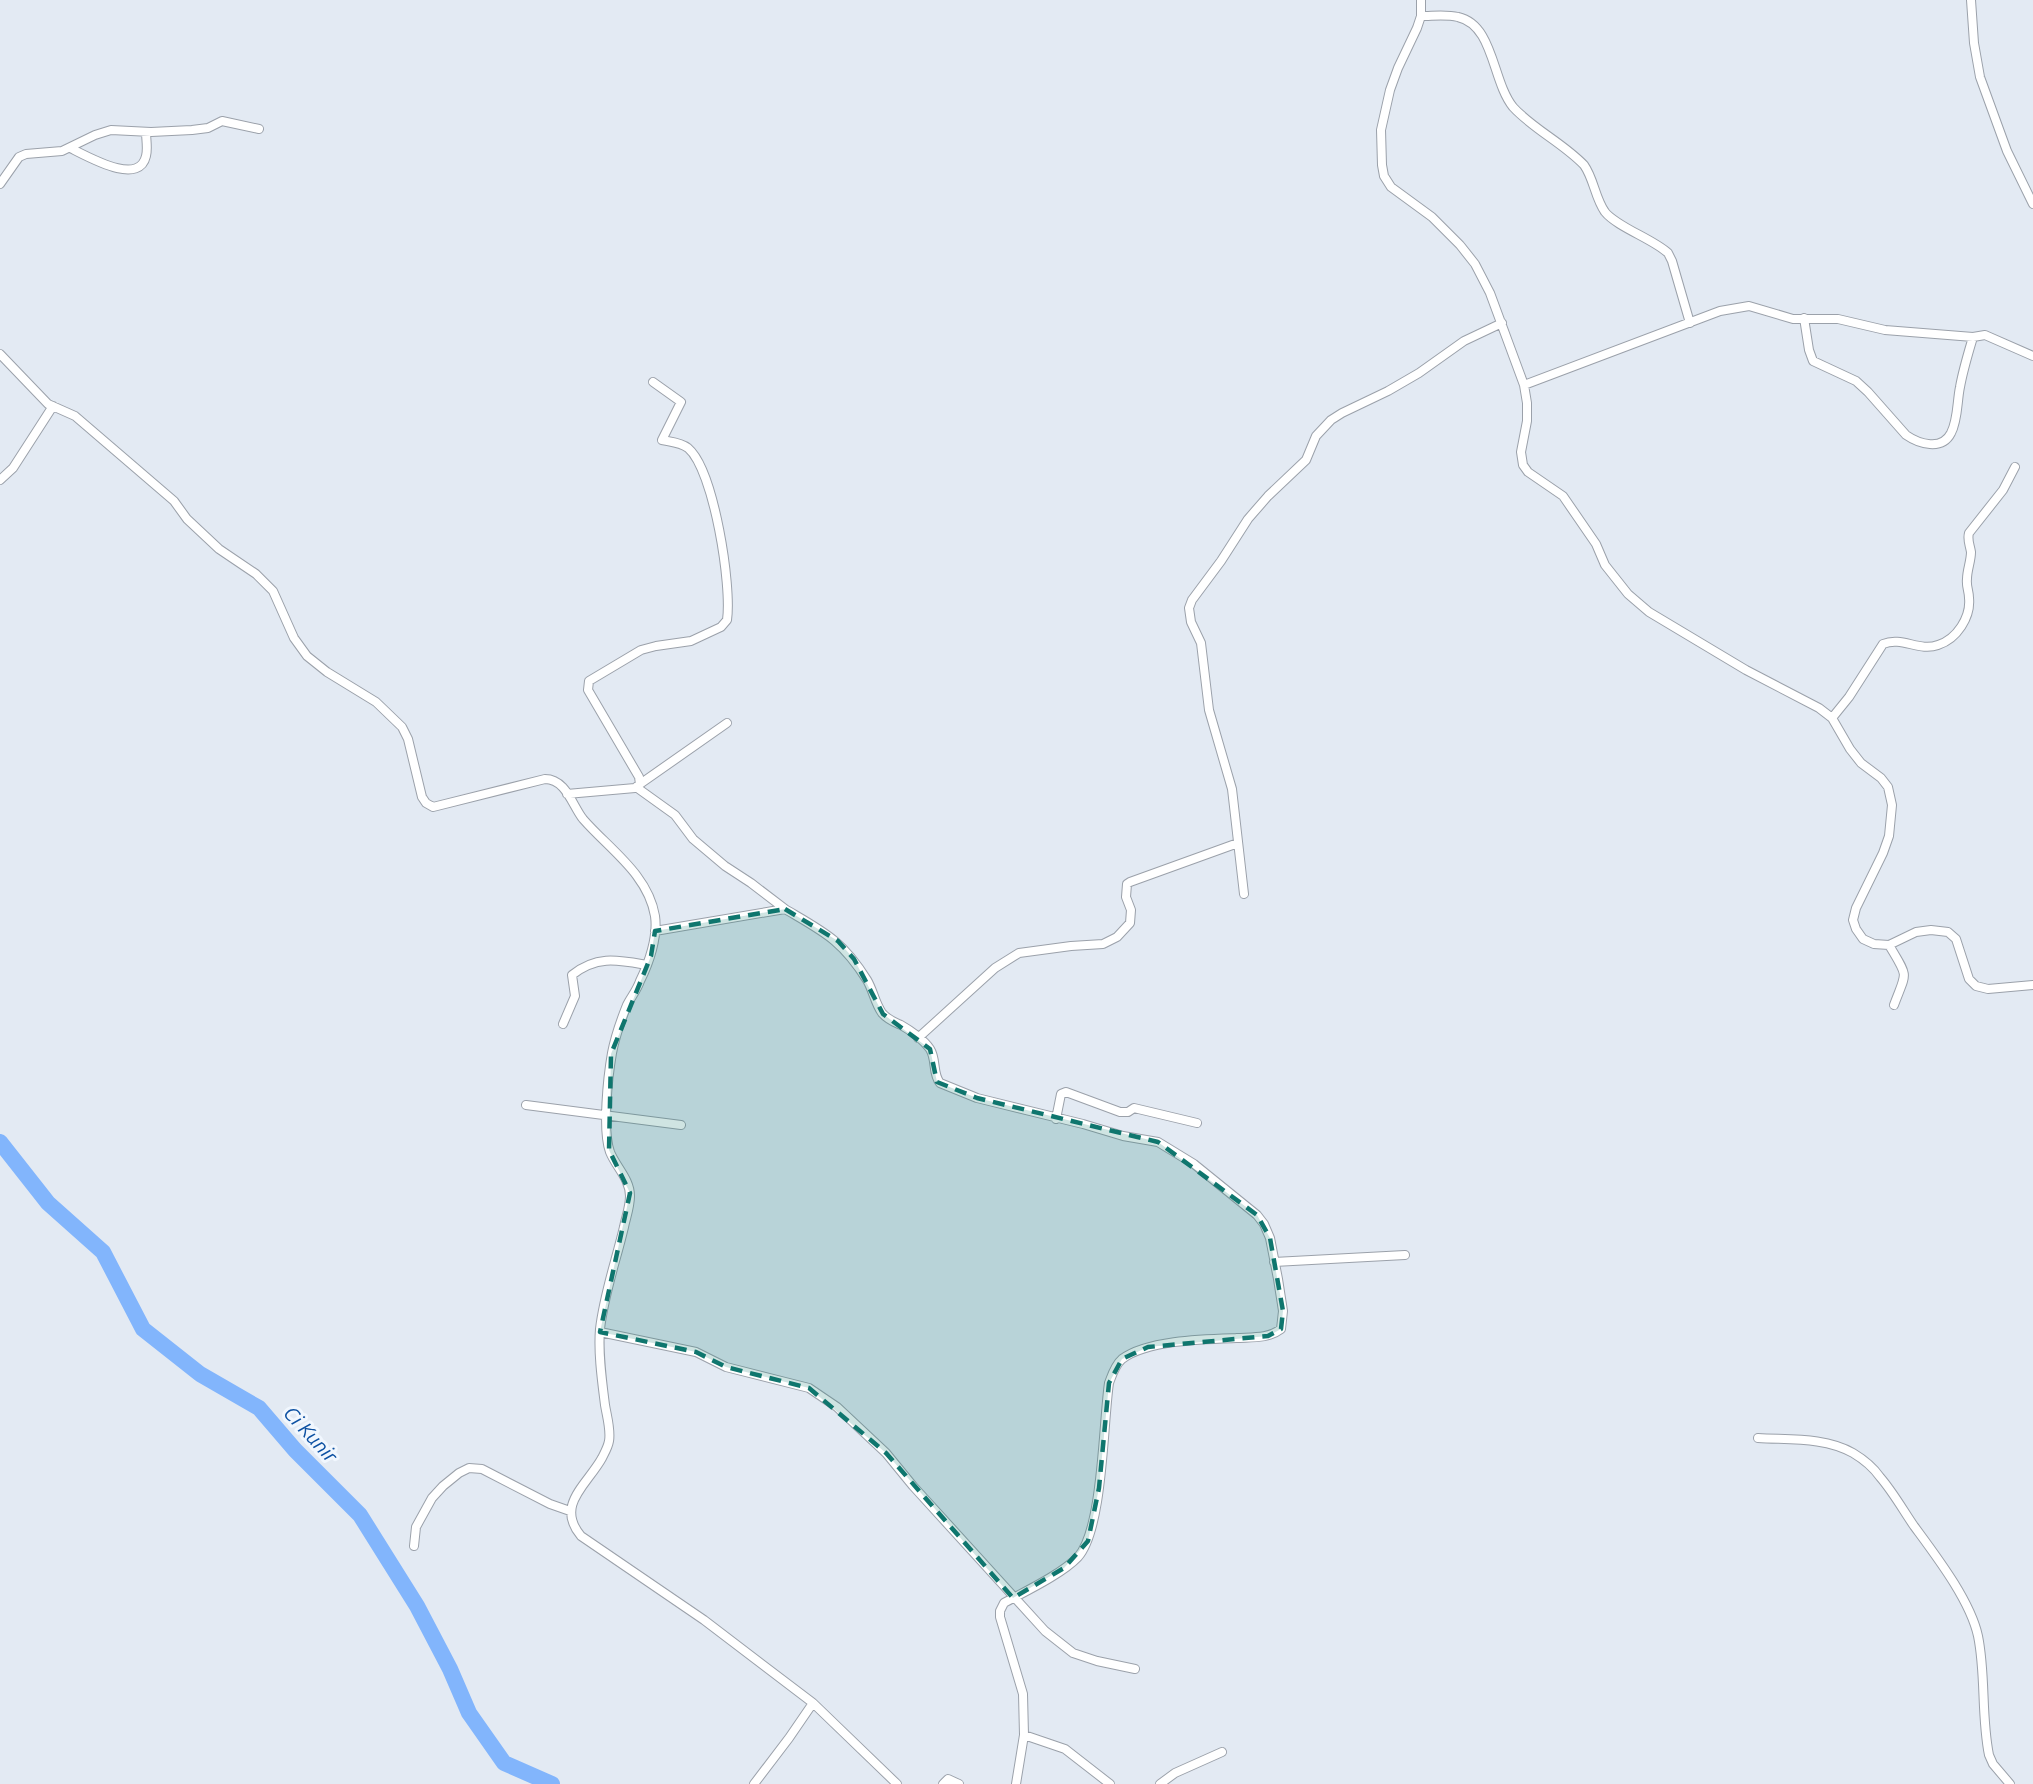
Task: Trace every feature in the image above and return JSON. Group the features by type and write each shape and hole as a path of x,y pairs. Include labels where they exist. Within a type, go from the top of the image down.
{"street":[{"path":"1421,0 1421,16 1390,90 1381,130 1384,176 1391,187 1432,217 1460,245 1475,264 1490,294 1524,385 1527,421 1521,452 1523,465 1563,496 1596,544 1610,573 1628,594 1649,612 1746,670 1819,708 1832,718 1861,763 1881,778 1888,787 1892,805 1889,836 1856,908 1853,920 1863,939 1874,945 1889,945 1916,932 1931,930 1948,932 1956,939 1969,979 1976,986 1988,989 2033,985"},
{"path":"1971,0 1974,43 1980,77 2007,151 2033,204"},
{"path":"1421,16 1459,17 1476,26 1484,37 1503,90 1513,106 1584,165 1590,174 1600,203 1608,215 1668,253 1690,322"},
{"path":"0,184 19,157 26,153 62,151 111,130 146,132 208,128 222,121 260,129"},
{"path":"70,148 120,169 131,171 141,166 146,156 146,132"},
{"path":"1524,385 1720,311 1749,306 1793,319 1838,319 1885,330 1973,338 1986,336 2033,356"},
{"path":"1804,318 1812,360 1856,381 1906,435 1929,444 1944,441 1951,433 1962,375 1973,338"},
{"path":"1244,894 1232,789 1209,710 1202,645 1189,617 1190,603 1248,519 1268,496 1306,460 1314,440 1331,420 1419,373 1464,341 1502,323"},
{"path":"0,354 48,404 75,416 174,501 187,519 219,549 256,574 273,591 294,638 307,656 327,672 376,702 394,717 408,739 420,789 426,803 433,807 552,779 558,782 582,818 626,863 647,892 655,917 655,931 647,965 628,1004 614,1046 608,1090 609,1149 627,1182 630,1193 600,1332 602,1382 609,1444 594,1472 573,1501 570,1511 576,1530 581,1536 704,1620 813,1703 897,1784"},
{"path":"638,786 639,777 588,690 588,683 615,664 641,650 700,637 725,624 728,614 726,572 709,488 696,458 688,448 678,443 662,440 681,402 653,382"},
{"path":"0,480 13,468 53,406"},
{"path":"1832,718 1883,644 1894,641 1934,647 1947,641 1959,629 1969,610 1970,598 1966,582 1971,554 1969,533 2003,490 2015,467"},
{"path":"567,794 638,786 727,723"},
{"path":"638,786 675,816 693,838 725,866 785,909 838,941 854,959 870,985 876,1004 883,1014 930,1049 935,1062 936,1079 940,1083 977,1098 1123,1136 1158,1142 1171,1149 1257,1215 1268,1231 1282,1311 1281,1329 1268,1336 1200,1340 1148,1347 1122,1359 1109,1383 1099,1488 1089,1541 1078,1557 1064,1568 1004,1603 1000,1611 1023,1694 1024,1736 1016,1784"},
{"path":"918,1038 995,968 1011,957 1036,950 1103,944 1117,938 1130,923 1131,910 1126,891 1127,884 1130,882 1238,843"},
{"path":"655,931 785,909"},
{"path":"1889,945 1904,970 1905,978 1894,1005"},
{"path":"563,1024 575,996 572,975 581,968 602,960 647,965"},
{"path":"1056,1119 1061,1094 1066,1092 1120,1112 1128,1112 1134,1107 1197,1123"},
{"path":"526,1105 681,1125"},
{"path":"1274,1262 1405,1255"},
{"path":"600,1332 696,1352 726,1367 809,1388 837,1407 886,1453 912,1486 1045,1631 1073,1653 1135,1669"},
{"path":"1758,1438 1817,1441 1834,1445 1852,1452 1880,1477 1946,1571 1971,1616 1978,1636 1981,1655 1989,1755 2010,1784"},
{"path":"414,1546 416,1527 432,1498 459,1473 469,1468 482,1469 550,1504 570,1511"},
{"path":"754,1784 813,1703"},
{"path":"1024,1736 1065,1749 1110,1784"},
{"path":"1160,1784 1175,1773 1222,1752"},
{"path":"943,1784 948,1779 959,1784"}],"highlighted area":[{"path":"785,909 838,941 854,959 883,1014 930,1049 937,1082 977,1098 1158,1142 1257,1215 1270,1238 1283,1311 1281,1329 1268,1336 1148,1347 1122,1359 1109,1383 1099,1488 1088,1541 1064,1568 1013,1598 886,1453 809,1388 726,1367 696,1352 600,1332 630,1193 609,1150 611,1054 651,956 655,931"}],"waterway":[{"name":"Ci Kunir","path":"0,1142 48,1203 103,1252 143,1329 200,1374 259,1408 295,1450 360,1515 417,1606 450,1669 469,1713 504,1763 552,1784"}]}
